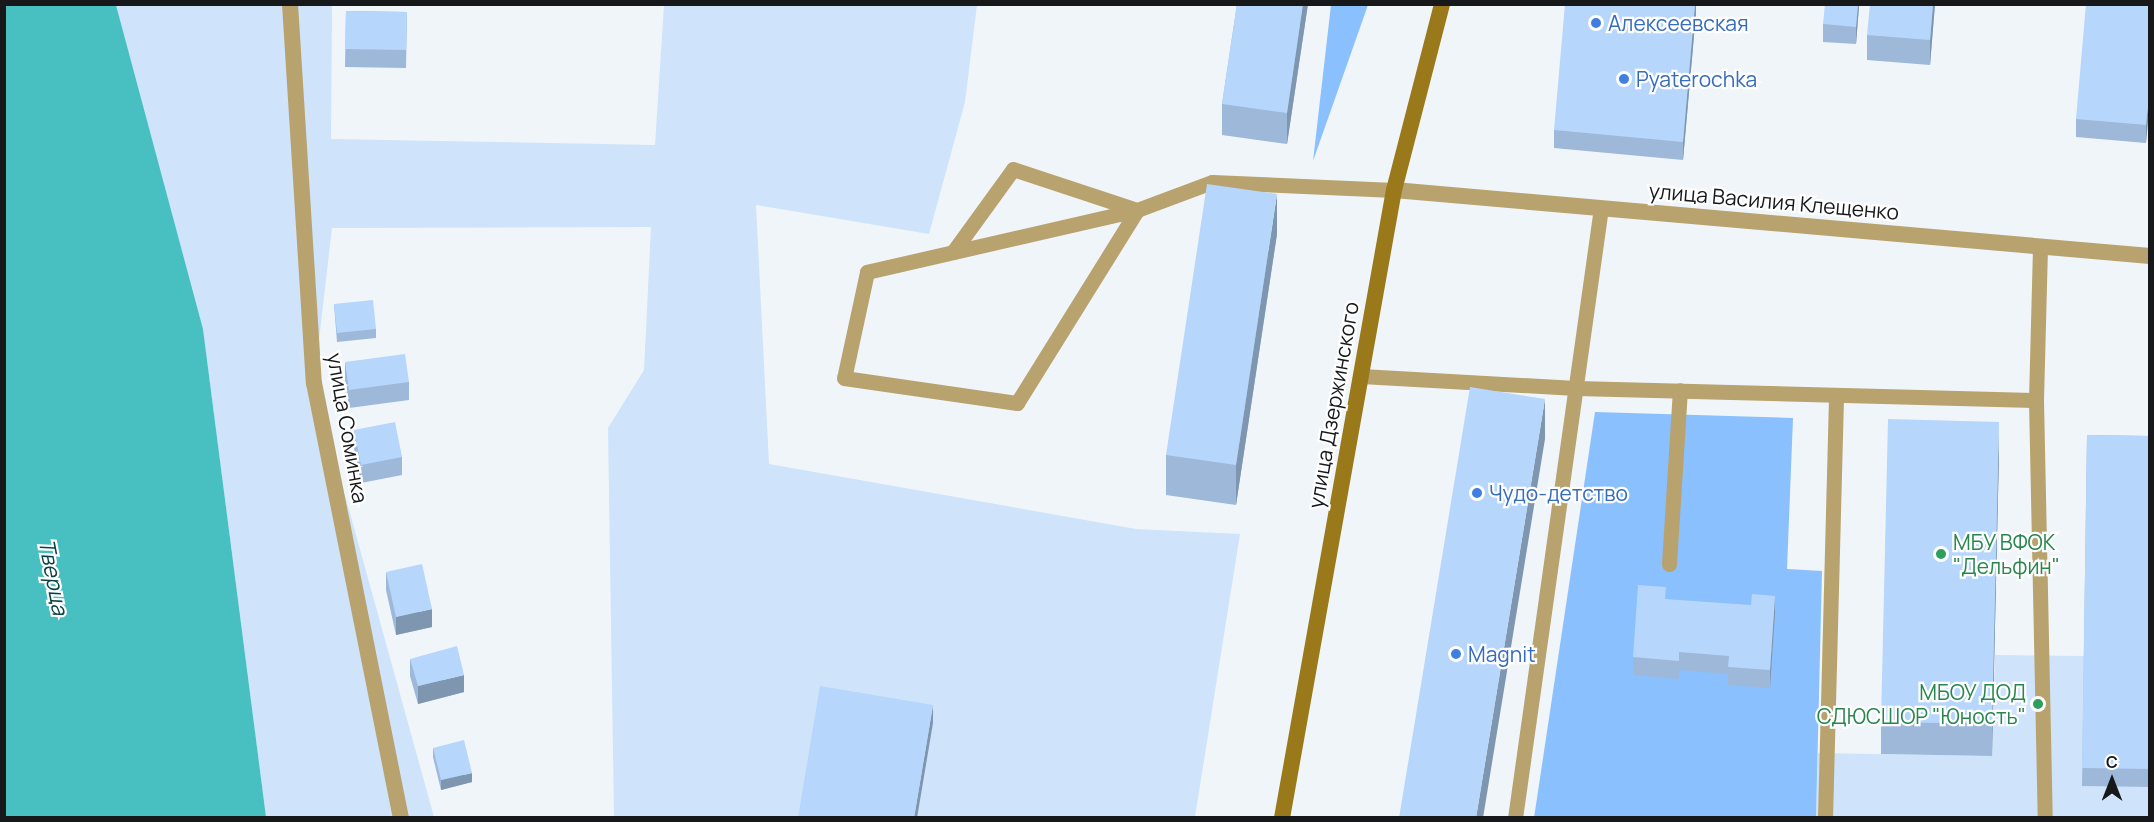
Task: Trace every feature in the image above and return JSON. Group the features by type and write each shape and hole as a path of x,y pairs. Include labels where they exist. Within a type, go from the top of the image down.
{"main road":[{"name":"улица Дзержинского","path":"1282,818 1394,190 1442,4"}],"street":[{"name":"улица Соминка","path":"290,4 314,383 401,818"},
{"name":"улица Василия Клещенко","path":"1394,190 2150,256"}],"lane":[{"path":"953,252 1013,169 1137,210"},
{"path":"1137,210 1017,404 844,378 867,272 1137,210 1212,182 1394,190"},
{"path":"1515,818 1601,208"},
{"path":"2040,247 2036,400 2045,818"},
{"path":"1360,376 1575,388 1836,397 2036,400"},
{"path":"1669,564 1680,390"},
{"path":"1825,818 1836,397"}],"shaded area":[{"path":"116,5 332,5 331,139 655,145 664,5 977,5 965,102 929,234 756,205 769,464 1136,529 1240,534 1195,817 614,817 608,428 644,370 651,227 332,228 314,383 434,817 266,817 203,329"},
{"path":"1331,5 1368,5 1313,161"},
{"path":"1595,412 1793,418 1787,569 1822,571 1816,817 1534,818"},
{"name":"МБОУ ДОД СДЮСШОР \"Юность\"","path":"1995,655 2084,656 2082,785 2149,787 2149,817 1816,818 1818,753 1992,756"}],"water":[{"name":"Тверца","path":"5,4 116,5 203,329 266,817 5,817"}],"building":[{"path":"1237,4 1303,4 1287,113 1222,104"},
{"path":"1565,4 1695,4 1683,142 1554,130"},
{"path":"1825,4 1858,4 1856,27 1823,24"},
{"path":"1870,4 1933,4 1930,40 1867,35"},
{"path":"2086,4 2150,4 2150,83 2146,125 2076,119"},
{"path":"346,11 407,12 406,50 345,49"},
{"path":"1207,184 1277,194 1236,465 1166,455"},
{"path":"373,300 376,329 337,333 334,304"},
{"path":"405,354 409,382 349,390 345,362"},
{"path":"1470,387 1545,399 1476,818 1399,818"},
{"name":"МБУ ВФОК \"Дельфин\"","path":"1888,419 1999,422 1992,724 1881,722"},
{"path":"395,422 402,457 361,465 354,430"},
{"name":"МБОУ ДОД СДЮСШОР \"Юность\"","path":"2087,435 2150,436 2150,769 2082,768"},
{"path":"422,564 432,609 396,617 386,572"},
{"path":"1638,585 1666,587 1665,599 1751,605 1752,594 1775,596 1770,670 1728,667 1729,656 1679,652 1679,661 1633,657"},
{"path":"457,646 464,675 418,686 410,659"},
{"path":"820,686 933,705 914,818 798,818"},
{"path":"464,740 472,773 441,780 433,748"}],"place":[{"name":"Алексеевская","path":"1596,23"},
{"name":"Pyaterochka","path":"1624,79"},
{"name":"Чудо-детство","path":"1477,493"},
{"name":"МБУ ВФОК \"Дельфин\"","path":"1941,554"},
{"name":"Magnit","path":"1456,654"},
{"name":"МБОУ ДОД СДЮСШОР \"Юность\"","path":"2038,704"}]}
